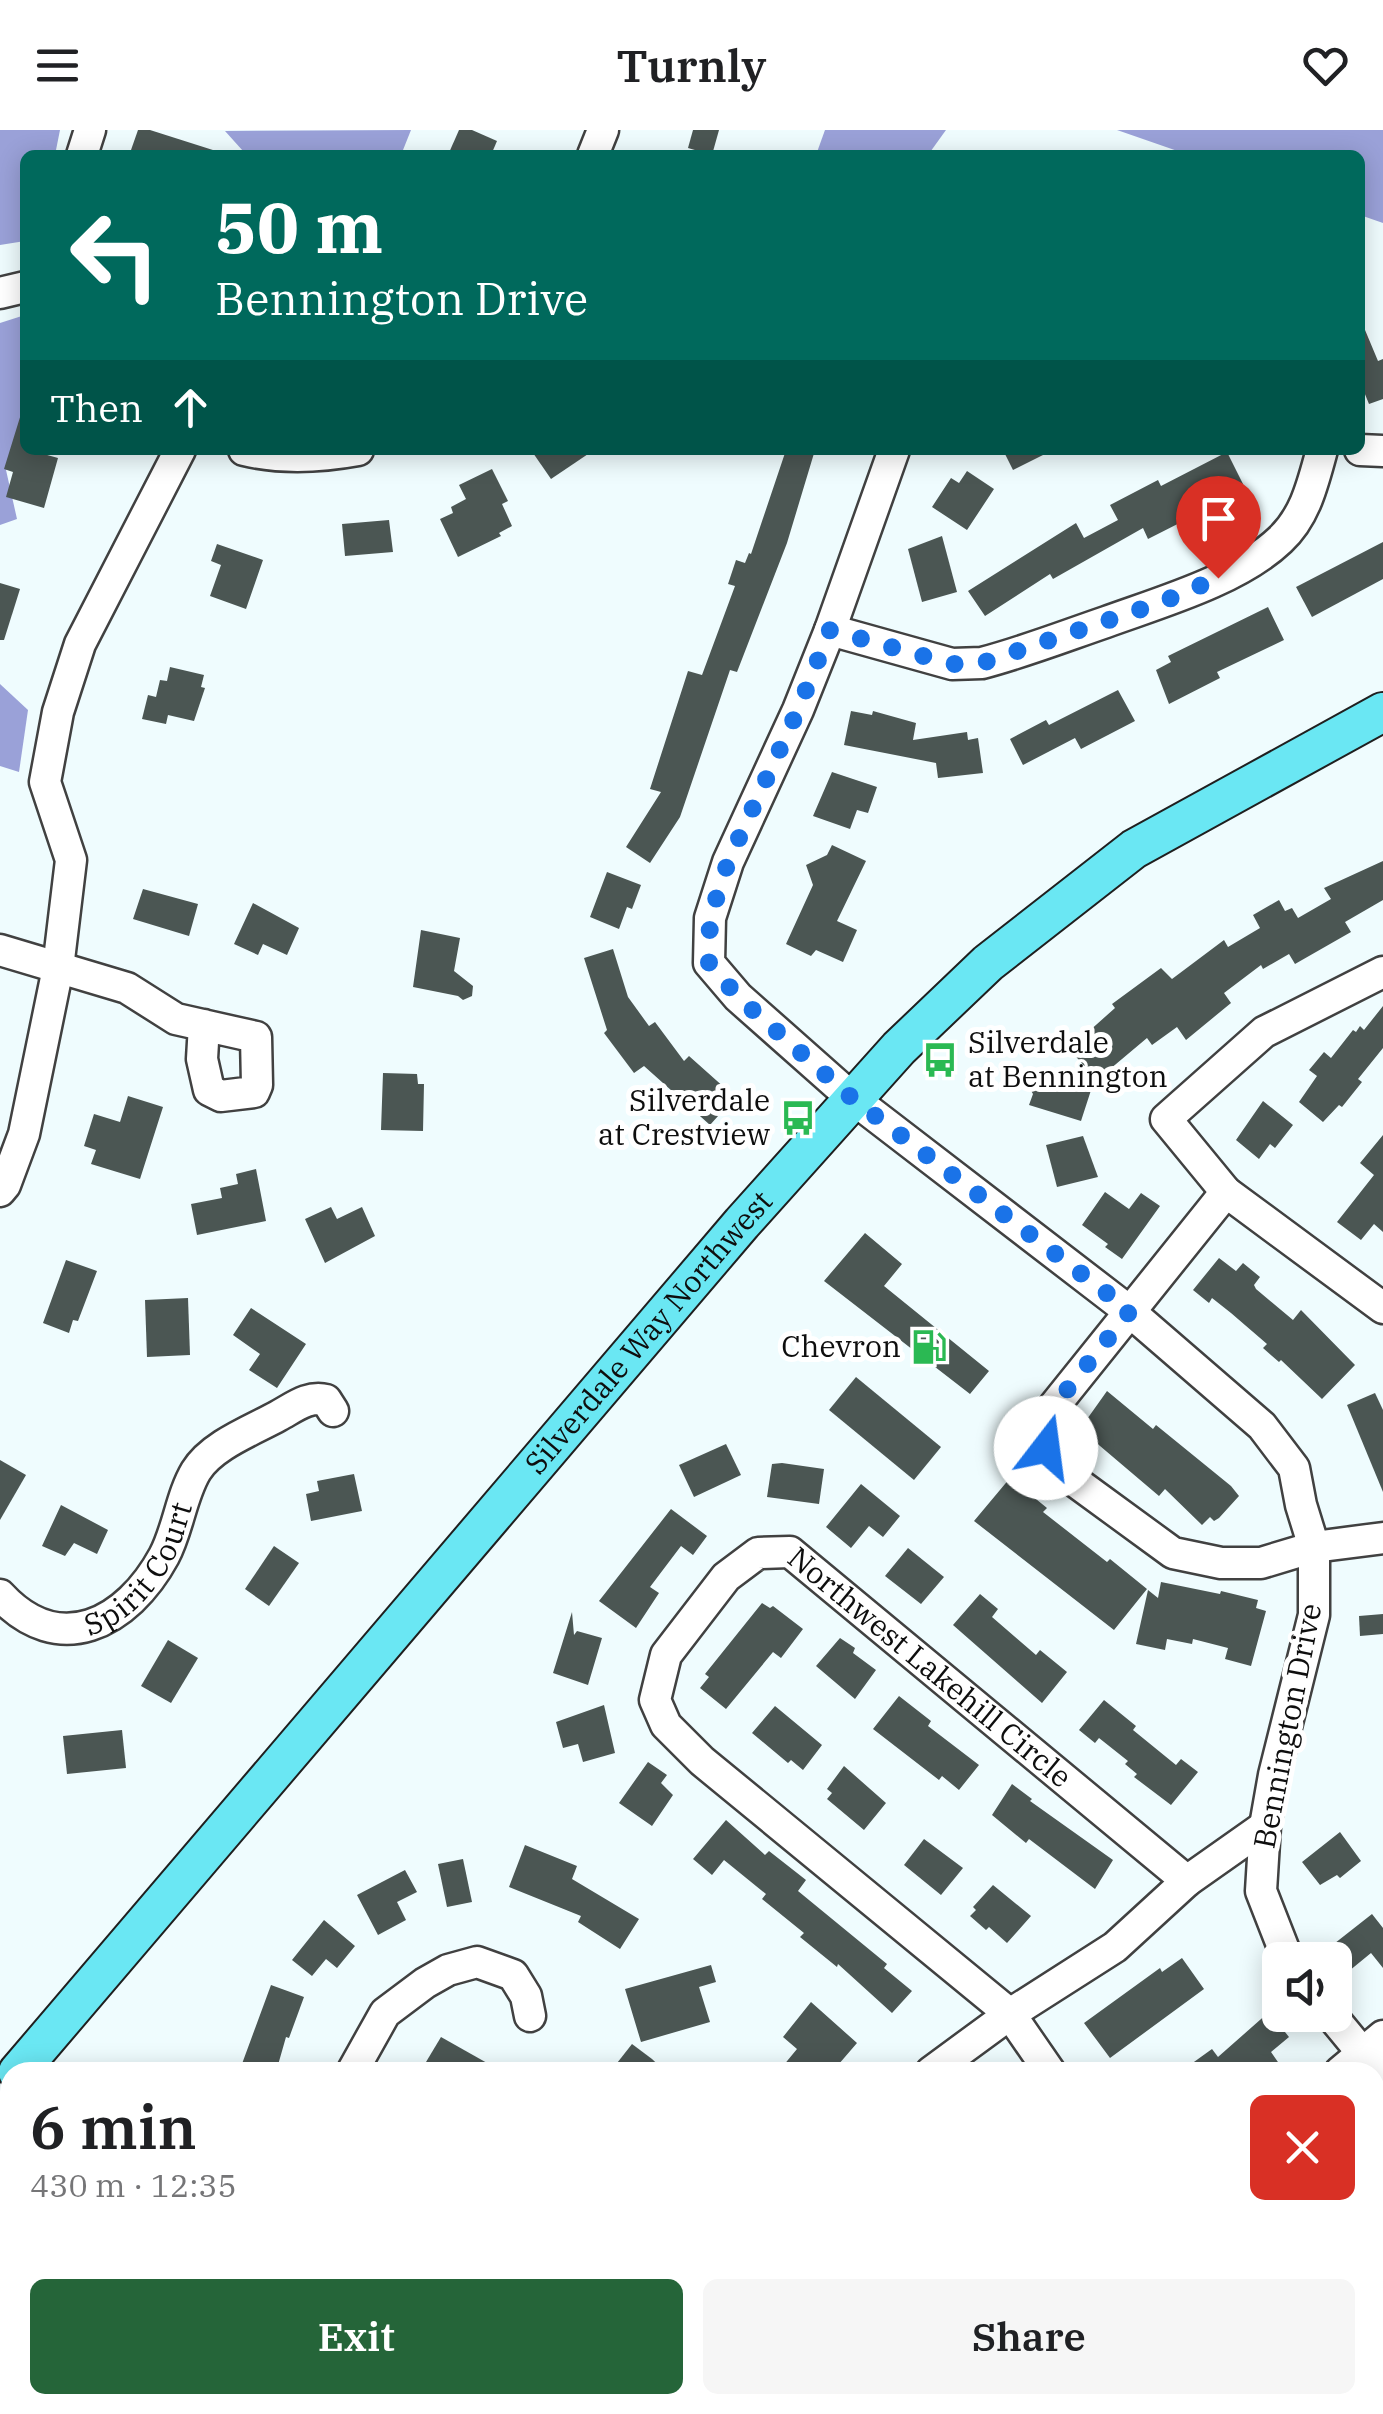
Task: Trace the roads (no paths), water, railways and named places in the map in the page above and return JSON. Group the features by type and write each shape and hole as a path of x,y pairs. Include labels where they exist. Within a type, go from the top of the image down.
{"main road":[{"name":"Silverdale Way Northwest","path":"27,2062 852,1098 976,974 1094,878 1190,816 1383,712"}],"street":[{"path":"0,1191 6,1185 24,1134 58,968 71,860 45,782 58,712 80,644 177,455"},
{"path":"264,455 331,455"},
{"path":"892,455 830,630 952,664 982,663 1162,602 1218,578 1280,541 1308,498 1321,455"},
{"name":"Bennington Drive","path":"830,630 728,862 710,918 709,963 738,997 852,1098 1130,1311 1262,1426 1294,1468 1314,1547 1314,1614 1264,1826 1261,1891 1281,1942"},
{"path":"0,950 127,988 176,1019 204,1025 256,1037 258,1085 254,1092 213,1094 204,1079 204,1025"},
{"path":"1382,1302 1226,1192 1166,1120 1264,1032 1383,972"},
{"path":"1226,1192 1051,1410 1046,1448 1068,1477 1173,1554 1221,1563 1262,1563 1314,1547 1383,1538"},
{"name":"Spirit Court","path":"0,1596 19,1616 52,1629 73,1630 105,1622 132,1598 164,1557 197,1469 235,1438 303,1402 316,1397 326,1400 333,1411"},
{"name":"Northwest Lakehill Circle","path":"1010,2014 702,1760 666,1725 654,1700 666,1655 726,1577 747,1561 758,1553 790,1552 1186,1881"},
{"path":"945,2062 1010,2014 1116,1947 1186,1881 1264,1826"},
{"path":"358,2062 385,2014 448,1970 477,1962 513,1974 526,1996 530,2016"},
{"path":"1010,2014 1043,2062"},
{"path":"1344,2032 1361,2054"}],"place":[{"name":"Silverdale at Bennington","path":"940,1060"},
{"name":"Silverdale at Crestview","path":"798,1118"},
{"name":"Chevron","path":"929,1347"}]}
